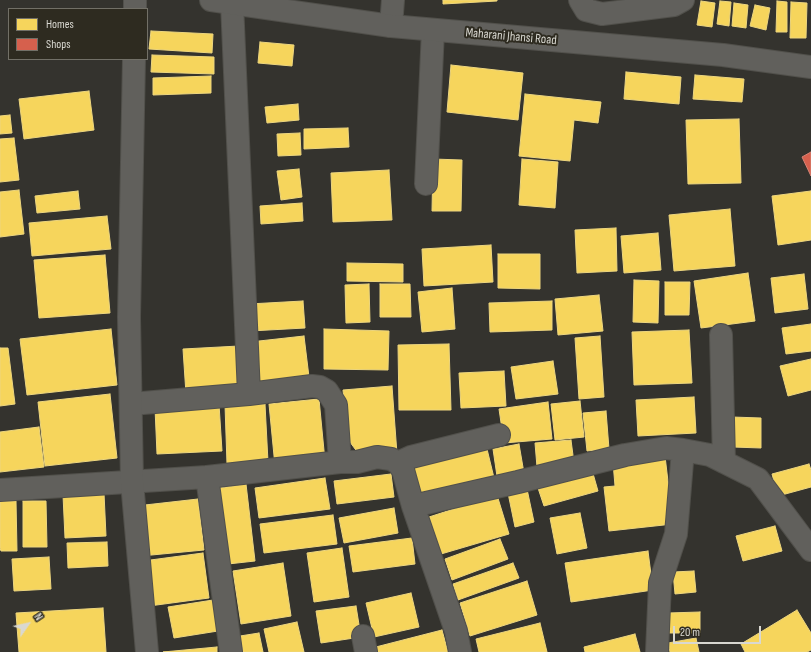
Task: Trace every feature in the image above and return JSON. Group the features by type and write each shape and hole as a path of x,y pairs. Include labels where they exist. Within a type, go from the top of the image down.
{"street":[{"path":"391,26 393,0"},
{"path":"580,0 586,10 602,14 674,5 683,0"},
{"path":"221,1 249,394"},
{"name":"Maharani Jhansi Road","path":"221,1 254,3 391,26 723,55 811,67"},
{"path":"426,184 433,30"},
{"path":"134,60 129,317 132,482 147,652"},
{"path":"721,335 724,462"},
{"path":"131,404 249,394 312,386 320,387 327,391 336,405 340,462"},
{"path":"398,462 411,457 498,435"},
{"path":"413,506 518,482 625,455 666,448 710,455 758,479 811,550"},
{"path":"657,652 660,583 676,534 683,450"},
{"path":"0,490 208,477 340,462 357,462 377,457 391,459 398,462 402,470 456,631 460,652"},
{"path":"208,477 230,652"}],"building: Homes":[{"path":"443,0 497,0 497,1 443,4"},
{"path":"701,1 715,3 712,27 697,25"},
{"path":"720,1 731,2 729,26 717,24"},
{"path":"777,1 787,2 787,32 776,32"},
{"path":"791,2 807,3 806,38 790,38"},
{"path":"734,3 748,5 746,28 732,26"},
{"path":"755,5 770,8 766,30 750,26"},
{"path":"151,31 213,34 212,53 149,49"},
{"path":"260,42 294,45 292,66 258,63"},
{"path":"152,55 214,57 214,74 151,72"},
{"path":"451,65 523,73 518,120 447,112"},
{"path":"626,72 681,77 679,104 624,99"},
{"path":"695,75 744,79 742,102 693,99"},
{"path":"211,76 211,93 153,95 153,78"},
{"path":"89,91 94,130 24,139 19,99"},
{"path":"525,94 601,102 598,123 574,120 570,161 519,156"},
{"path":"298,104 299,120 267,123 265,107"},
{"path":"10,115 12,133 0,134 0,116"},
{"path":"739,119 741,183 688,184 686,120"},
{"path":"348,128 349,147 304,149 304,129"},
{"path":"300,133 301,155 278,156 277,134"},
{"path":"14,138 19,180 0,182 0,139"},
{"path":"433,159 462,160 461,211 432,211"},
{"path":"522,159 558,162 555,208 519,205"},
{"path":"299,169 302,197 281,200 277,171"},
{"path":"389,170 392,220 333,222 331,173"},
{"path":"19,190 24,234 0,237 0,192"},
{"path":"78,191 80,209 37,213 35,196"},
{"path":"811,191 811,240 778,245 772,196"},
{"path":"302,203 303,221 261,224 260,206"},
{"path":"730,209 735,266 674,271 669,215"},
{"path":"107,216 111,249 32,256 29,223"},
{"path":"616,228 617,271 577,273 575,230"},
{"path":"658,233 661,270 624,273 621,236"},
{"path":"491,245 493,282 424,286 422,249"},
{"path":"498,254 540,254 540,289 498,288"},
{"path":"105,255 110,313 39,318 34,260"},
{"path":"347,263 403,264 403,282 347,281"},
{"path":"748,273 755,321 701,328 694,281"},
{"path":"804,274 808,309 775,313 771,278"},
{"path":"634,280 659,281 658,323 633,322"},
{"path":"665,282 690,282 689,315 665,315"},
{"path":"369,284 370,322 346,323 345,285"},
{"path":"380,284 410,284 411,317 380,317"},
{"path":"452,288 455,329 422,332 418,292"},
{"path":"599,295 603,331 558,335 555,299"},
{"path":"303,301 305,328 250,331 249,304"},
{"path":"552,301 552,330 490,332 489,303"},
{"path":"811,324 811,351 786,354 782,328"},
{"path":"111,329 117,385 27,395 20,339"},
{"path":"324,329 389,331 388,370 324,369"},
{"path":"689,330 692,383 634,385 632,332"},
{"path":"304,336 309,377 254,383 250,342"},
{"path":"600,336 604,397 579,399 575,338"},
{"path":"449,344 451,410 399,410 398,345"},
{"path":"239,346 242,391 186,394 183,349"},
{"path":"0,348 8,348 15,404 0,406"},
{"path":"811,359 811,390 788,396 780,366"},
{"path":"553,361 558,394 516,399 511,367"},
{"path":"504,371 506,406 461,408 459,373"},
{"path":"392,386 397,454 361,457 347,438 343,390"},
{"path":"110,394 117,458 45,466 38,402"},
{"path":"694,397 696,433 638,436 636,400"},
{"path":"319,399 325,461 275,466 269,404"},
{"path":"580,401 584,437 555,440 551,404"},
{"path":"548,402 552,439 504,443 499,409"},
{"path":"219,404 222,451 157,454 155,408"},
{"path":"265,404 268,462 227,464 225,405"},
{"path":"606,411 609,449 587,451 583,413"},
{"path":"732,417 761,418 761,448 733,447"},
{"path":"39,427 44,467 0,472 0,432"},
{"path":"571,440 574,463 537,467 535,443"},
{"path":"519,444 525,479 498,483 493,449"},
{"path":"487,449 495,482 420,498 412,464"},
{"path":"665,456 673,524 609,531 604,487 615,486 613,462"},
{"path":"809,464 811,470 811,487 778,496 772,474"},
{"path":"592,470 598,491 544,506 537,485"},
{"path":"391,474 394,497 337,504 334,481"},
{"path":"325,478 330,509 259,518 255,488"},
{"path":"246,484 255,561 228,564 219,488"},
{"path":"527,489 534,522 515,527 508,493"},
{"path":"104,493 106,536 65,538 63,495"},
{"path":"497,495 509,534 441,554 429,517"},
{"path":"198,499 204,550 141,556 136,506"},
{"path":"0,501 16,501 17,551 1,551"},
{"path":"23,501 46,501 47,547 23,547"},
{"path":"394,508 398,533 344,543 339,518"},
{"path":"580,513 587,548 557,554 550,518"},
{"path":"333,515 337,544 264,553 260,524"},
{"path":"775,526 782,551 743,561 736,536"},
{"path":"412,538 415,564 353,572 349,546"},
{"path":"500,539 508,559 452,580 445,559"},
{"path":"107,542 108,566 68,568 67,543"},
{"path":"342,548 349,597 314,602 307,553"},
{"path":"648,551 653,590 571,602 565,563"},
{"path":"203,553 209,598 149,606 143,561"},
{"path":"49,557 51,589 14,591 12,559"},
{"path":"283,563 291,616 241,624 233,571"},
{"path":"513,563 519,578 458,600 453,584"},
{"path":"694,571 696,592 675,594 673,572"},
{"path":"527,581 537,615 470,636 460,603"},
{"path":"411,593 419,627 374,637 366,603"},
{"path":"213,600 218,631 174,638 168,607"},
{"path":"356,606 361,637 321,643 316,611"},
{"path":"103,608 106,652 19,652 16,613"},
{"path":"797,610 811,633 811,650 807,652 745,652 741,644"},
{"path":"700,612 700,633 668,633 668,613"},
{"path":"297,622 304,652 269,652 264,629"},
{"path":"540,623 547,652 479,652 476,639"},
{"path":"442,630 448,652 369,652 368,649"},
{"path":"259,633 263,652 243,652 240,636"},
{"path":"635,634 640,652 585,652 584,647"},
{"path":"696,638 699,652 670,652 668,643"},
{"path":"217,647 217,652 163,652"}],"building: Shops":[{"path":"811,152 811,176 802,157"}]}
